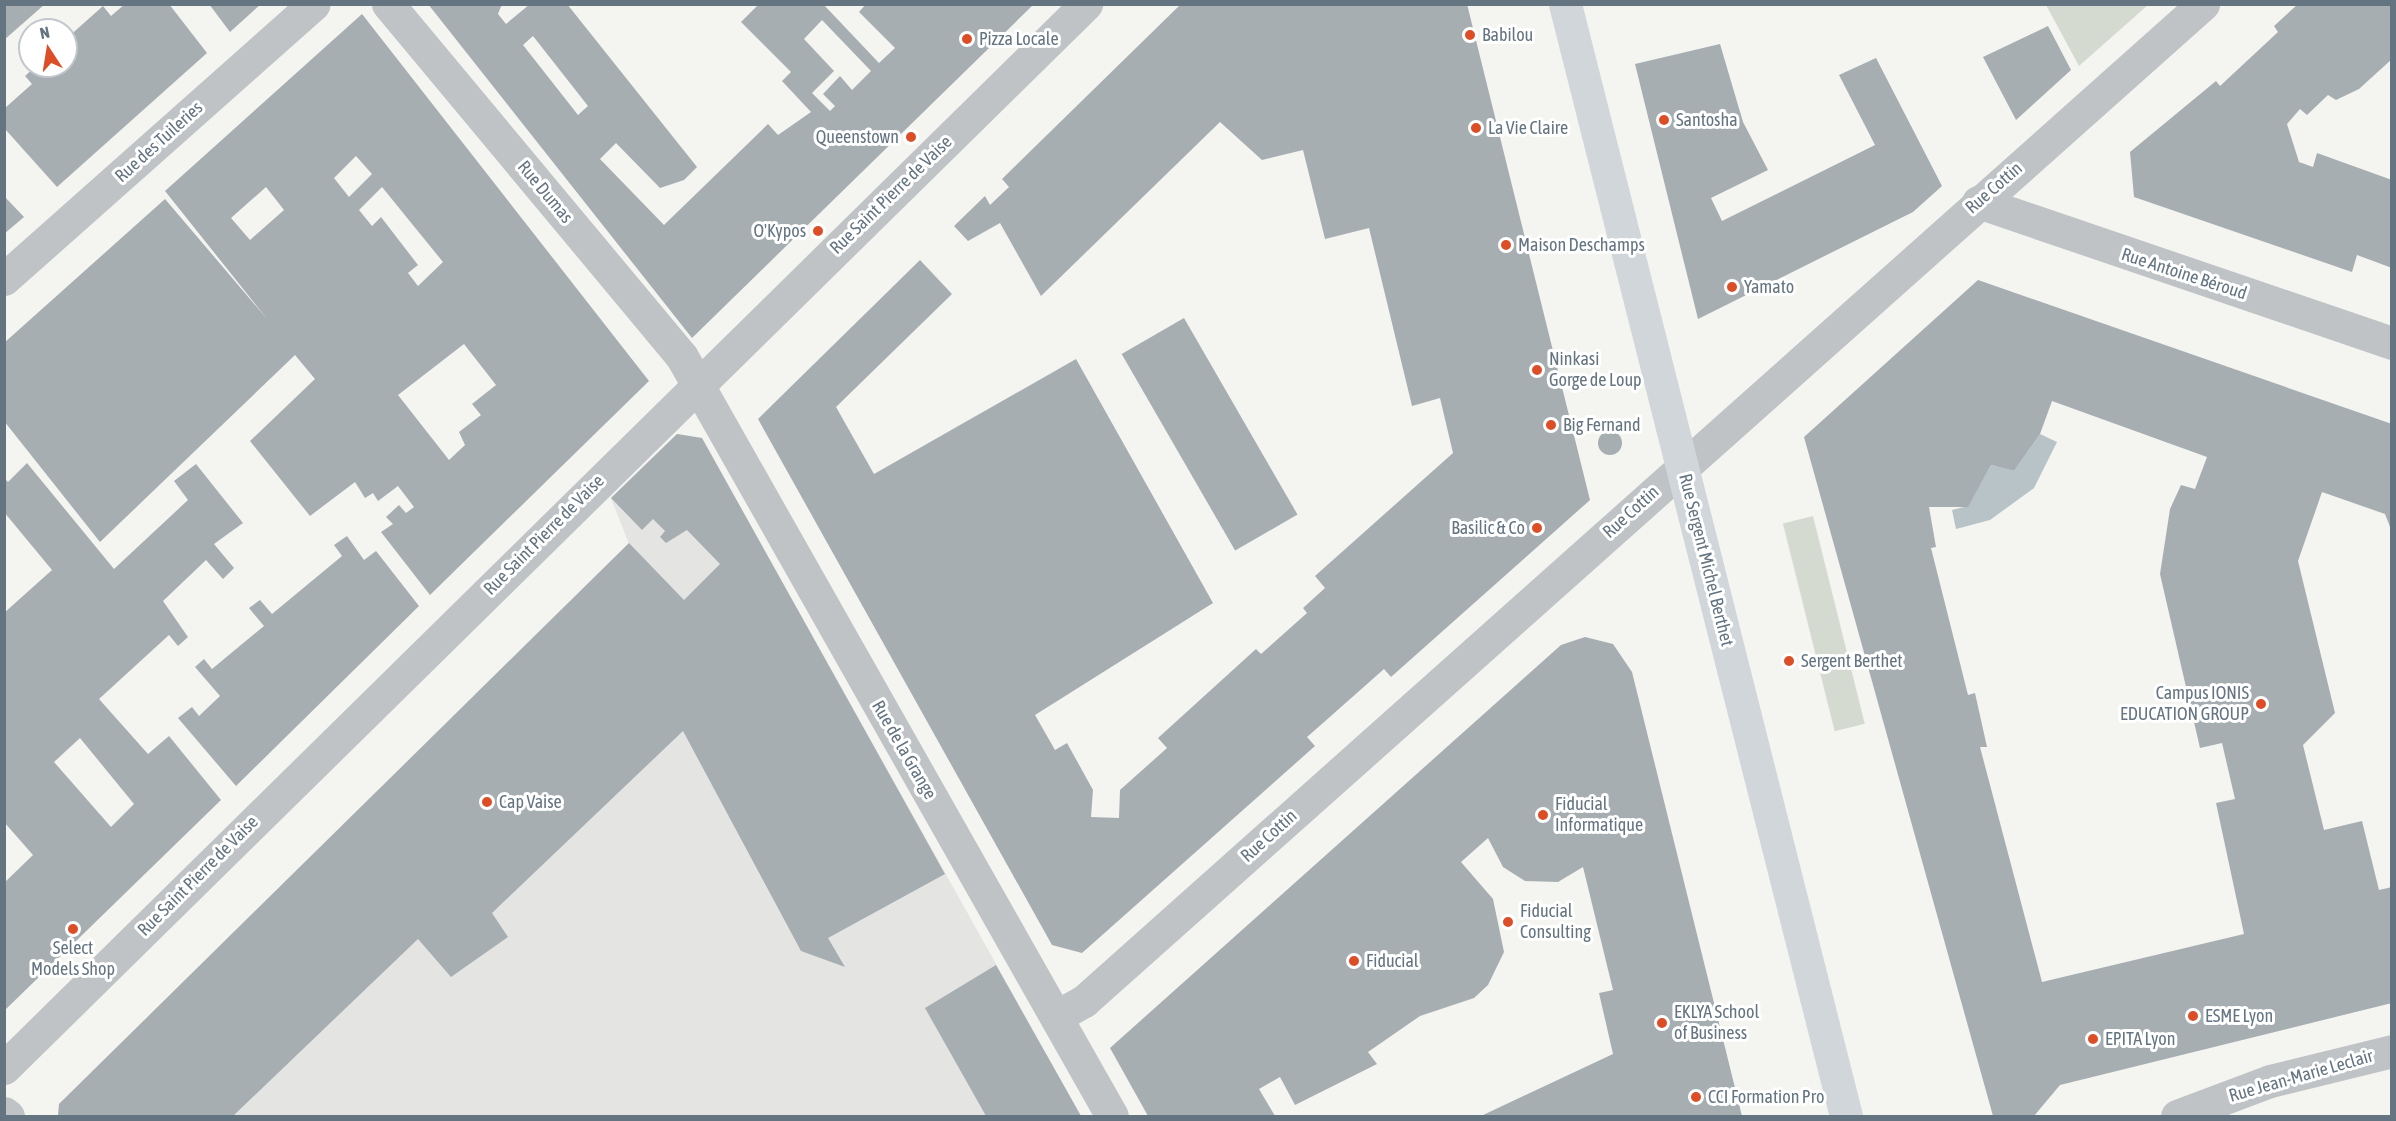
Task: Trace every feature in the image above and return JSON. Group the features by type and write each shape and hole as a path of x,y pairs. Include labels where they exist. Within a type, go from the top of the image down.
{"main road":[{"name":"Rue Sergent Michel Berthet","path":"1565,4 1846,1116"}],"street":[{"name":"Rue des Tuileries","path":"4,279 314,4"},
{"name":"Rue Dumas","path":"388,4 682,357 696,383"},
{"name":"Rue Saint Pierre de Vaise","path":"4,1068 696,383 1086,4"},
{"name":"Rue Cottin","path":"1058,1016 1084,1001 1978,202 2203,4"},
{"name":"Rue Antoine Béroud","path":"1978,202 2391,343"},
{"name":"Rue de la Grange","path":"696,383 1058,1016 1112,1116"},
{"name":"Rue Jean-Marie Leclair","path":"2177,1116 2270,1081 2391,1051"},
{"path":"4,1113 8,1116"}],"shaded area":[{"path":"2046,5 2148,5 2079,66"},
{"path":"677,434 702,438 1081,1116 58,1116 59,1104 629,544 611,498"},
{"path":"2040,434 2057,442 2034,488 1990,520 1956,529 1952,510 1968,506 1991,465 2014,471"},
{"path":"1813,516 1865,724 1835,731 1783,523"}],"building":[{"path":"4,4 45,4 29,18 18,18 18,28 4,40"},
{"path":"125,4 169,4 207,53 57,187 5,129 5,108 32,84 27,78 78,78 78,28 103,6 111,16"},
{"path":"209,4 261,4 230,32"},
{"path":"428,4 502,4 498,14 506,24 530,4 567,4 697,167 684,180 660,188 616,143 600,159 664,225 768,124 778,135 811,112 782,81 791,72 741,22 759,4 823,4 879,63 895,48 859,12 866,4 1034,4 692,338","holes":["822,20 871,71 852,90 840,76 823,94 835,106 830,111 812,93 834,71 804,39","533,36 588,106 578,115 523,45"]},
{"path":"1181,4 1467,4 1590,500 1391,677 1384,669 1307,737 1315,746 1082,953 1052,945 758,419 920,260 952,294 836,407 874,474 1076,359 1213,603 1035,715 1055,750 1067,743 1093,790 1091,817 1119,818 1120,790 1167,748 1158,738 1256,649 1261,654 1307,613 1303,608 1325,588 1315,576 1453,453 1440,398 1412,406 1369,228 1325,239 1303,150 1262,160 1220,122 1041,296 1000,223 968,241 954,226 985,196 990,205 1009,187 1002,179"},
{"path":"2298,4 2392,4 2392,59 2359,89 2336,100 2328,95 2307,115 2300,109 2287,124 2299,162 2313,167 2317,153 2392,180 2392,268 2357,255 2352,272 2134,197 2130,152 2216,81 2220,86 2278,32 2274,26"},
{"path":"362,14 649,381 430,595 381,532 393,524 386,517 399,505 406,513 414,507 398,486 378,501 373,493 365,498 355,482 310,516 250,441 315,379 295,355 100,542 4,421 4,343 165,199 268,320 165,191","holes":["356,156 372,174 349,197 334,178","266,187 284,210 250,240 231,218","382,187 443,262 418,286 408,273 418,265 381,217 372,226 359,210","464,344 496,385 472,404 481,415 459,432 465,445 449,460 398,395"]},
{"path":"2048,26 2071,70 2016,120 1983,57"},
{"path":"1720,44 1743,122 1768,170 1711,198 1722,221 1875,145 1839,75 1876,58 1942,186 1913,212 1698,319 1635,64"},
{"path":"4,196 24,217 4,234"},
{"name":"Campus IONIS EDUCATION GROUP","path":"1978,280 2392,424 2392,532 2385,514 2322,492 2298,561 2335,713 2303,745 2324,830 2362,821 2379,890 2392,887 2392,1003 2060,1085 2034,1116 1993,1116 1804,437","holes":["2052,401 2207,457 2195,489 2181,485 2170,509 2160,574 2200,748 2222,743 2235,799 2216,803 2244,934 2042,982 1980,747 1987,747 1975,693 1968,695 1931,548 1936,547 1929,507 1968,507 1991,465 2014,471 2040,434"]},
{"path":"1184,318 1298,515 1235,551 1122,354"},
{"path":"1610,431 1619,434 1622,443 1619,452 1610,455 1601,452 1598,443 1601,434"},
{"name":"Cap Vaise","path":"677,434 702,438 945,874 828,938 845,967 801,951 683,731 492,913 508,937 451,977 418,939 233,1116 58,1116 59,1104 629,543 684,600 720,564 687,530 666,543 660,537 665,531 653,519 642,530 611,498"},
{"path":"27,463 114,569 188,500 174,481 196,464 243,523 214,544 234,568 223,579 206,560 163,601 188,637 178,646 169,635 99,699 148,754 169,736 221,800 4,1011 4,883 33,855 4,822 4,613 52,570 4,512 4,478 8,482","holes":["80,738 134,804 111,827 54,762"]},
{"path":"347,536 364,560 376,551 419,606 236,786 178,718 192,707 199,716 220,696 195,667 204,659 212,669 264,626 249,608 260,600 272,614 342,556 334,545"},
{"path":"1585,637 1613,644 1632,672 1742,1116 1481,1116 1613,1054 1599,993 1613,990 1583,867 1558,882 1525,881 1503,867 1488,838 1461,862 1493,899 1504,952 1488,985 1474,998 1420,1016 1368,1052 1377,1064 1295,1105 1280,1077 1259,1089 1275,1116 1148,1116 1110,1048 1561,645"},
{"path":"996,965 1081,1116 986,1116 925,1008"}],"place":[{"name":"Babilou","path":"1470,35"},
{"name":"Pizza Locale","path":"967,39"},
{"name":"Santosha","path":"1664,120"},
{"name":"La Vie Claire","path":"1476,128"},
{"name":"Queenstown","path":"911,137"},
{"name":"O'Kypos","path":"818,231"},
{"name":"Maison Deschamps","path":"1506,245"},
{"name":"Yamato","path":"1732,287"},
{"name":"Ninkasi Gorge de Loup","path":"1537,370"},
{"name":"Big Fernand","path":"1551,425"},
{"name":"Basilic & Co","path":"1537,528"},
{"name":"Sergent Berthet","path":"1789,661"},
{"name":"Campus IONIS EDUCATION GROUP","path":"2261,704"},
{"name":"Cap Vaise","path":"487,802"},
{"name":"Fiducial Informatique","path":"1543,815"},
{"name":"Fiducial Consulting","path":"1508,922"},
{"name":"Select Models Shop","path":"73,929"},
{"name":"Fiducial","path":"1354,961"},
{"name":"ESME Lyon","path":"2193,1016"},
{"name":"EKLYA School of Business","path":"1662,1023"},
{"name":"EPITA Lyon","path":"2093,1039"},
{"name":"CCI Formation Pro","path":"1696,1097"}]}
